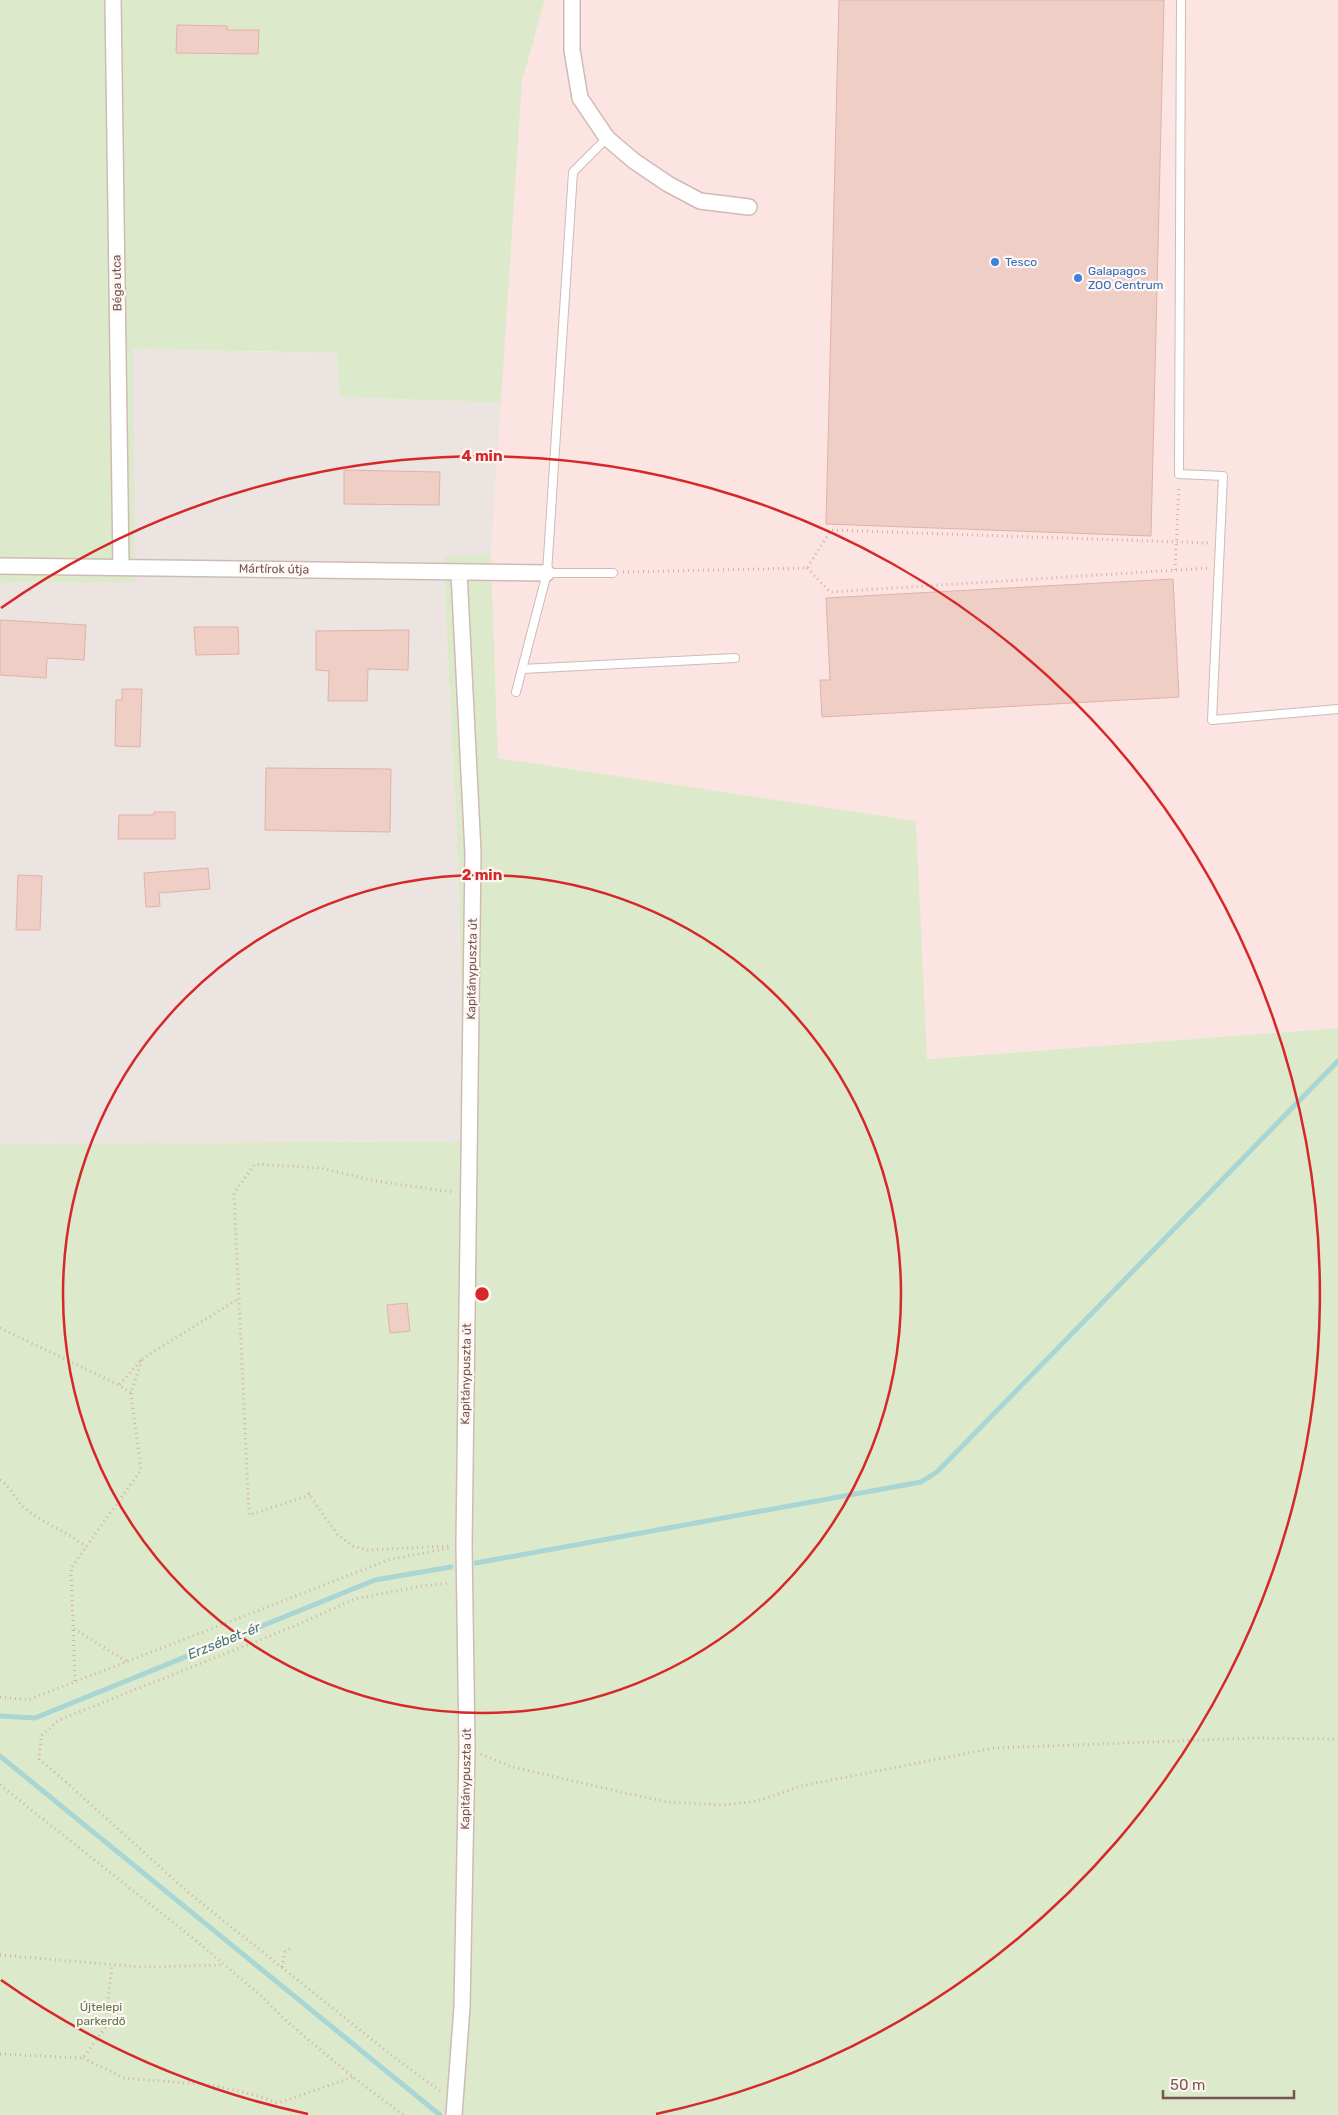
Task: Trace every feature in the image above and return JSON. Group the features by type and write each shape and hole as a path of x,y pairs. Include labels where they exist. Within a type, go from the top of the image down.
{"street":[{"name":"Béga utca","path":"114,0 121,567"},
{"path":"572,0 572,50 580,98 607,138 634,162 668,184 700,201 749,207"},
{"name":"Mártírok útja","path":"0,566 548,573"},
{"name":"Kapitánypuszta út","path":"454,2108 462,2007 466,1748 464,1546 473,853 459,572"}],"lane":[{"path":"1181,0 1179,474 1223,476 1212,720 1338,709"},
{"path":"516,692 548,573 572,172 607,138"},
{"path":"548,573 613,572"},
{"path":"522,669 736,658"}],"path":[{"path":"1175,570 1179,474"},
{"path":"807,568 831,530 1220,544"},
{"path":"613,572 807,568 830,592 1219,568"},
{"path":"464,1546 367,1550 353,1546 337,1534 309,1494 249,1514 234,1193 255,1164 321,1168 376,1182 469,1194"},
{"path":"119,1385 142,1359 238,1299"},
{"path":"0,1328 119,1385 131,1393"},
{"path":"75,1681 71,1568 141,1470 131,1393 142,1359"},
{"path":"0,1480 6,1483 25,1509 77,1539 86,1547"},
{"path":"0,1697 28,1700 388,1560 464,1546"},
{"path":"454,2108 189,1892 39,1759 41,1736 58,1720 292,1627 355,1599 421,1586 465,1582"},
{"path":"74,1628 126,1661"},
{"path":"466,1748 509,1766 625,1793 668,1802 724,1805 758,1801 801,1786 994,1748 1254,1738 1338,1739"},
{"path":"0,1785 225,1965 292,2026 353,2077 403,2115"},
{"path":"282,1967 285,1952 292,1947"},
{"path":"0,1955 140,1967 225,1965"},
{"path":"83,2058 105,2028 112,1964"},
{"path":"0,2054 83,2058 124,2078 212,2085 255,2095 278,2103 353,2077"}],"shaded area":[{"path":"545,0 1338,0 1338,1028 926,1059 916,821 498,758 491,554 522,82"},
{"path":"132,349 337,353 339,397 501,403 491,554 443,558 458,867 464,1141 0,1144 0,583 135,581"}],"green space":[{"path":"0,0 545,0 522,82 501,403 339,397 337,353 133,349 135,582 0,583"},
{"name":"Újtelepi parkerdő","path":"491,554 498,758 916,821 927,1059 1338,1028 1338,2115 0,2115 0,1144 464,1141 458,867 443,557"}],"building":[{"name":"Tesco","path":"839,0 1164,0 1151,536 826,524"},
{"path":"177,25 227,26 227,30 259,30 258,54 176,53"},
{"path":"344,470 440,472 439,505 344,504"},
{"path":"1173,579 1179,697 822,717 820,680 830,680 826,598"},
{"path":"0,620 86,625 84,660 47,658 46,678 0,675"},
{"path":"194,627 238,627 239,654 196,655"},
{"path":"409,630 408,670 368,669 367,701 328,701 329,671 316,670 316,631"},
{"path":"122,689 142,689 140,747 115,746 116,700 122,700"},
{"path":"266,768 391,769 390,832 265,830"},
{"path":"154,812 175,812 175,839 118,839 119,815 154,815"},
{"path":"208,868 210,889 159,893 160,906 146,907 144,873"},
{"path":"18,875 42,876 40,930 16,930"},
{"path":"407,1303 410,1331 390,1333 387,1305"}],"waterway":[{"path":"476,1563 921,1482 937,1472 1338,1061"},
{"name":"Erzsébet-ér","path":"0,1716 35,1718 375,1580 451,1567"},
{"path":"0,1756 440,2115"}],"place":[{"name":"Tesco","path":"995,262"},
{"name":"Galapagos ZOO Centrum","path":"1078,278"}]}
